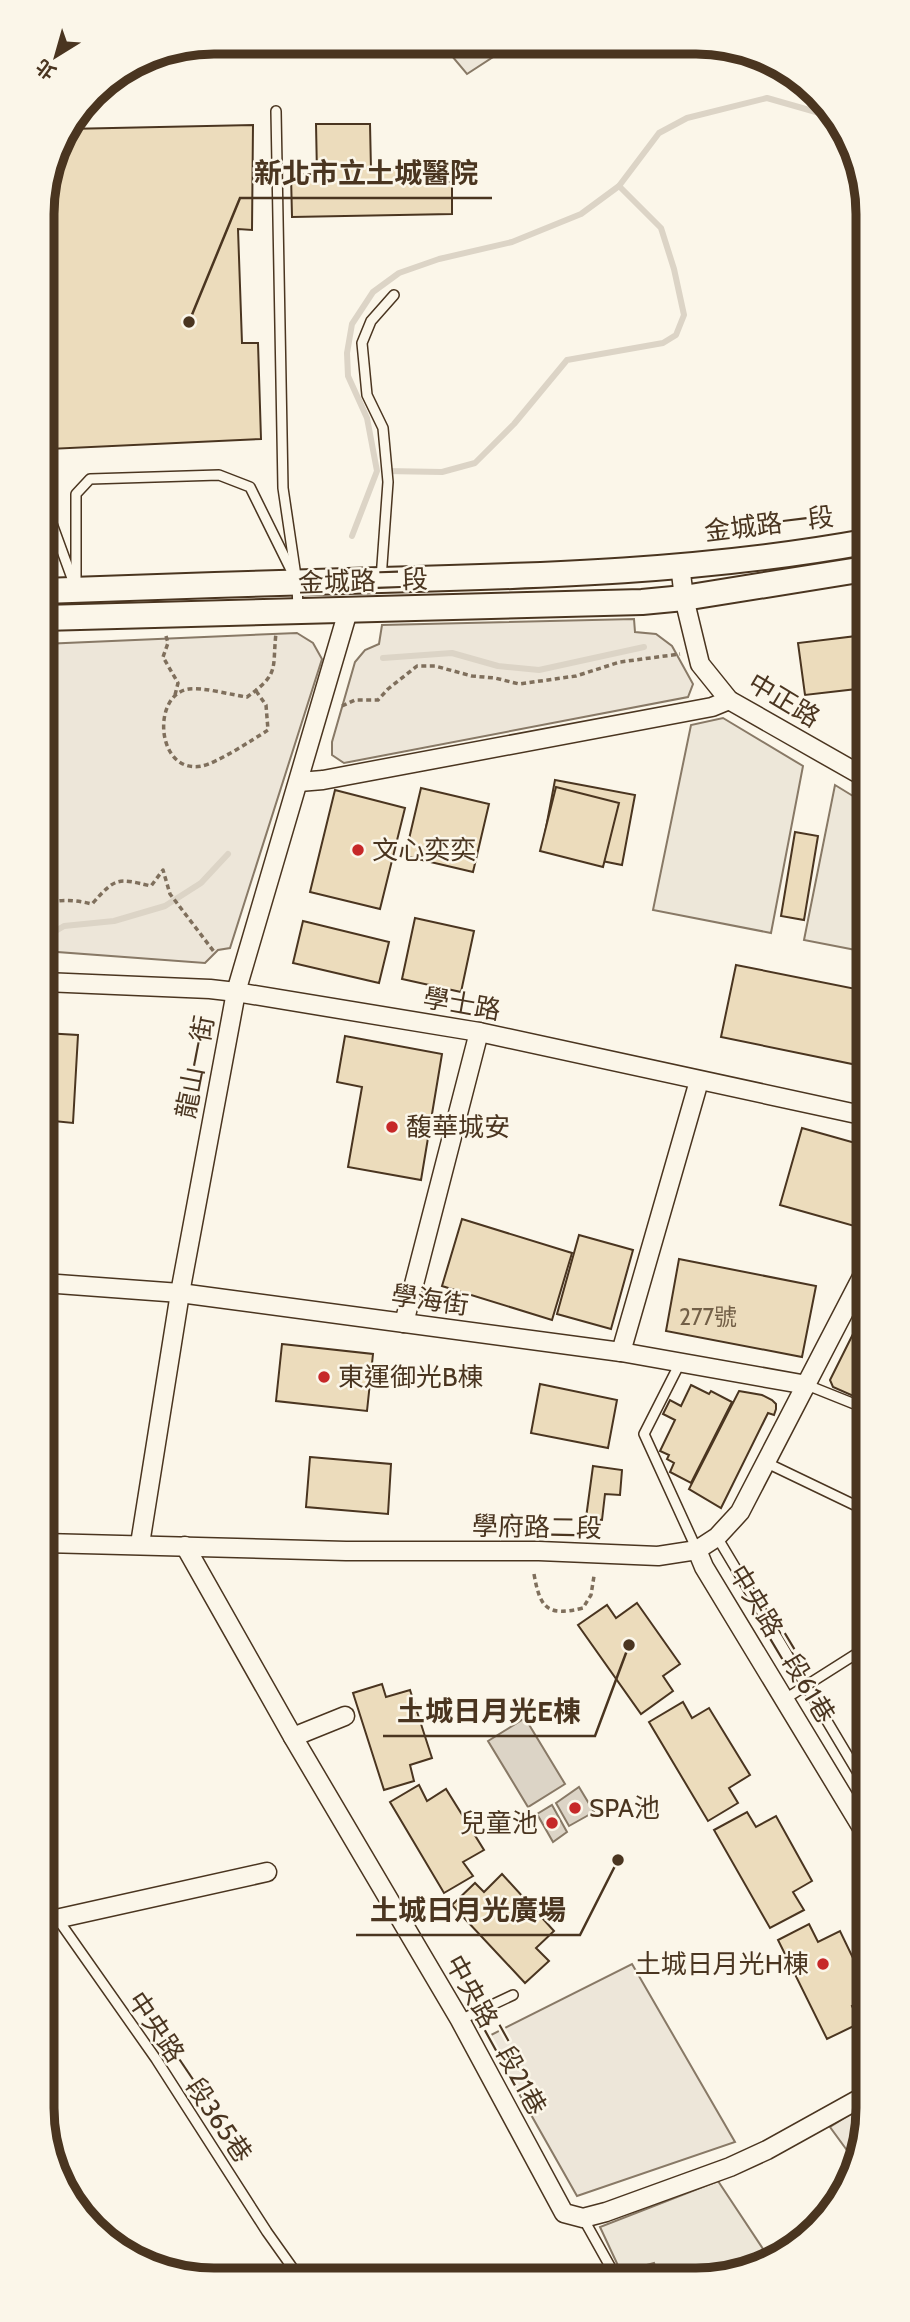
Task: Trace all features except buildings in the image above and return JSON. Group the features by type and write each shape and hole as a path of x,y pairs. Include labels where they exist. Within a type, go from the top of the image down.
{"main road":[{"name":"金城路一段","path":"680,565 856,544"},
{"name":"金城路二段","path":"55,591 632,572 680,565"},
{"path":"684,598 856,570"},
{"name":"金城路二段","path":"55,618 288,619 348,611 642,602 684,598"}],"street":[{"name":"中正路","path":"680,565 684,598 700,664 729,700 856,772"},
{"name":"龍山一街","path":"140,1544 180,1293 236,992 348,611"},
{"path":"299,782 323,780 712,707 729,700"},
{"name":"學士路","path":"55,982 236,992 479,1032 856,1114"},
{"path":"404,1323 479,1032"},
{"path":"621,1352 699,1081"},
{"name":"學海街","path":"54,1284 180,1293 621,1352 807,1385"},
{"name":"學府路二段","path":"54,1543 346,1551 538,1551 658,1556 697,1550 717,1537 740,1512 855,1290"},
{"name":"中央路二段21巷","path":"184,1546 460,2020 564,2213 583,2218"},
{"name":"中央路二段61巷","path":"697,1550 704,1566 855,1816"},
{"path":"293,1737 345,1716"},
{"path":"54,1923 267,1872"},
{"path":"583,2218 606,2213 730,2167 767,2150 855,2101"}],"lane":[{"path":"276,111 283,488 297,583 288,619"},
{"path":"381,580 388,482 383,428 367,396 362,343 371,321 394,296"},
{"path":"76,590 76,494 90,479 219,475 250,487 297,583"},
{"path":"55,532 76,590"},
{"path":"681,1362 644,1434 697,1550"},
{"path":"807,1385 855,1404"},
{"path":"767,1463 855,1505"},
{"path":"717,1537 855,1768"},
{"path":"785,1699 855,1655"},
{"path":"850,1807 855,1804"},
{"name":"中央路一段365巷","path":"54,1928 156,2059 293,2268"},
{"path":"460,2020 513,1995"},
{"name":"中央路二段21巷","path":"583,2218 611,2268"}],"path":[{"path":"175,695 188,689 247,697 256,691 265,683 274,668 288,619"},
{"path":"165,629 168,643 163,657 178,683 163,718 163,738 170,751 183,764 202,766 268,730 265,705 256,691"},
{"path":"342,706 355,700 378,700 417,666 435,666 519,684 576,676 620,662 680,654"},
{"path":"55,900 77,900 92,904 108,886 121,879 151,886 163,870 170,894 215,953"},
{"path":"534,1574 538,1597 549,1608 564,1613 583,1608 591,1595 594,1576"}],"shaded area":[{"path":"450,54 498,54 467,74"},
{"path":"634,619 635,632 656,634 672,646 693,684 688,697 344,763 332,755 332,742 355,662 365,650 379,644 382,625"},
{"path":"297,633 313,643 322,659 230,948 218,950 205,963 55,952 55,643"},
{"path":"723,718 803,766 771,933 653,910 691,725"},
{"path":"835,785 856,798 856,950 804,940"},
{"path":"525,1718 565,1784 528,1807 488,1741"},
{"name":"SPA池","path":"579,1787 594,1812 569,1826 556,1803"},
{"name":"兒童池","path":"552,1805 567,1832 553,1842 537,1814"},
{"path":"632,1964 735,2142 577,2196 487,2037"},
{"path":"855,2111 849,2153 830,2127"},
{"path":"718,2181 765,2252 716,2266 656,2268 654,2263 636,2268 619,2268 600,2227"}],"waterway":[{"path":"352,536 377,471 367,418 348,376 347,353 352,324 373,292 399,273 439,259 512,242 581,214 619,186 659,133 687,118 767,98 820,113"},
{"path":"385,471 442,472 475,463 514,424 567,360 663,343 676,335 684,315 661,228 619,186"},
{"path":"383,658 452,653 498,666 539,670 644,647"},
{"path":"55,932 64,926 114,921 165,906 201,883 228,854"}],"place":[{"name":"新北市立土城醫院","path":"189,322"},
{"name":"文心奕奕","path":"358,850"},
{"name":"馥華城安","path":"392,1127"},
{"name":"東運御光B棟","path":"324,1377"},
{"name":"土城日月光E棟","path":"629,1645"},
{"name":"SPA池","path":"575,1808"},
{"name":"兒童池","path":"552,1823"},
{"name":"土城日月光廣場","path":"618,1860"},
{"name":"土城日月光H棟","path":"823,1964"}]}
